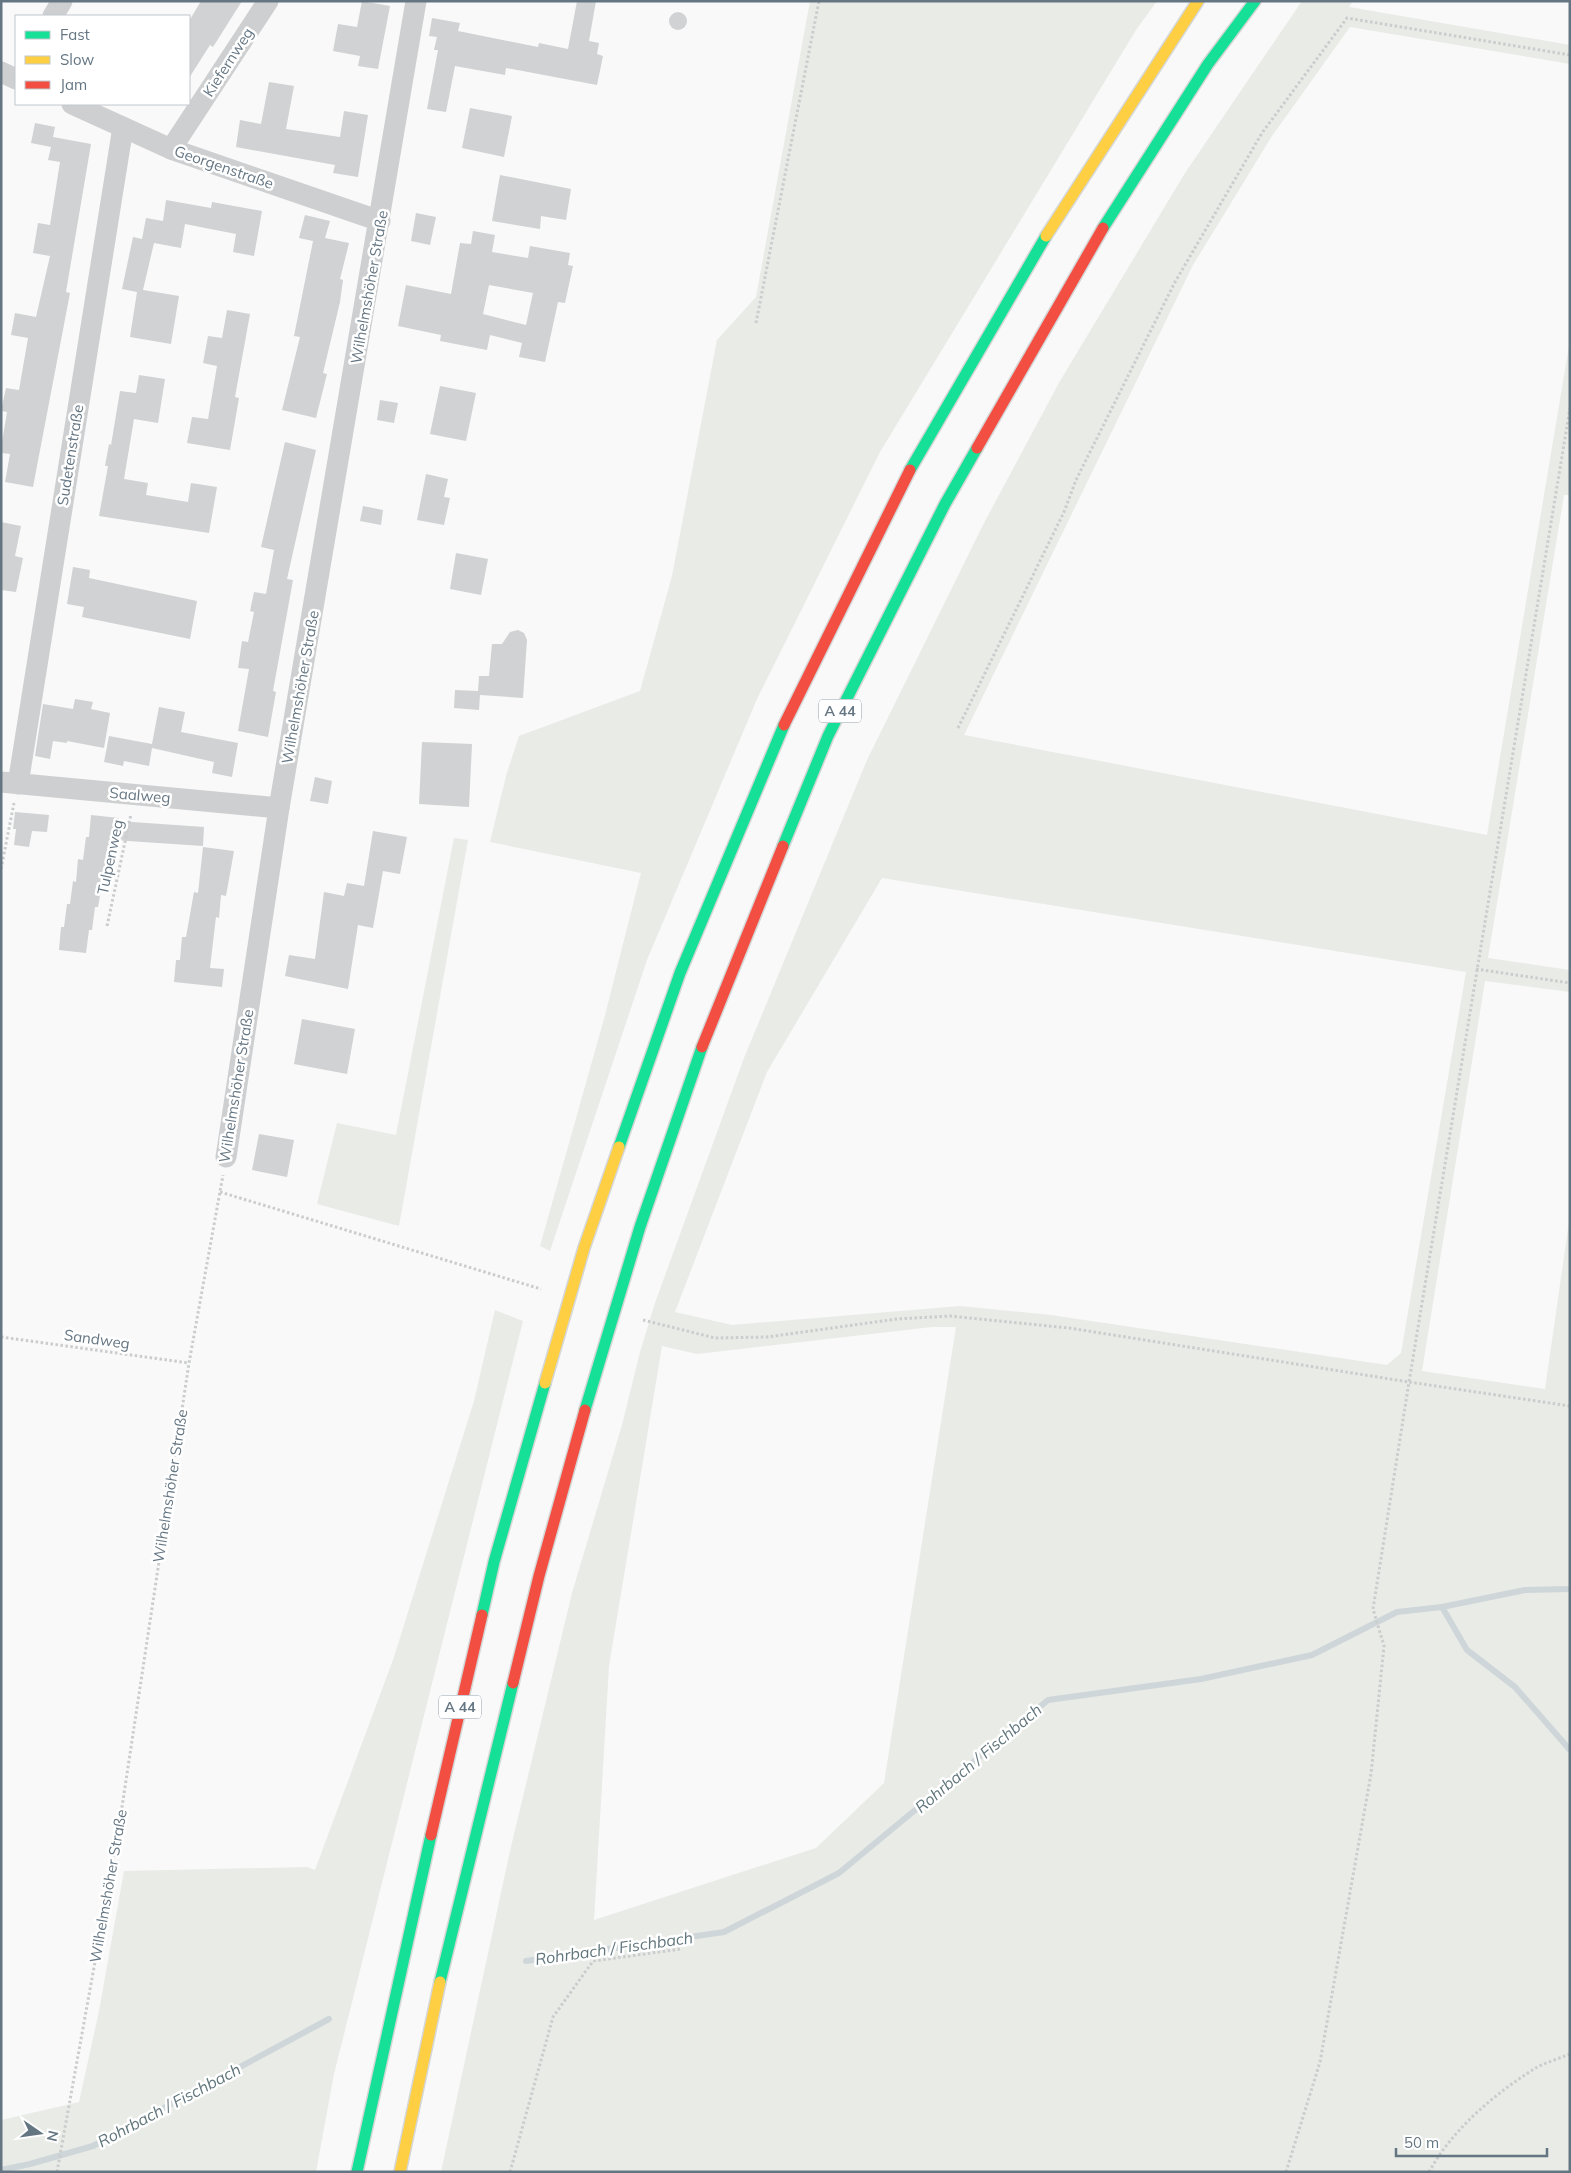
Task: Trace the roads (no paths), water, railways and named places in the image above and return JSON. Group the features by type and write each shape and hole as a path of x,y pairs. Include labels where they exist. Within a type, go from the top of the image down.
{"highway":[{"name":"A 44","path":"357,2172 400,1966 494,1562 584,1248 680,973 784,722 904,480 1039,247 1198,1"},
{"name":"A 44","path":"400,2172 441,1977 538,1576 640,1227 712,1019 828,736 945,504 1083,260 1208,64 1255,1"}],"street":[{"path":"54,15 62,1"},
{"name":"Kiefernweg","path":"171,148 268,1"},
{"name":"Wilhelmshöher Straße","path":"226,1157 279,808 416,1"},
{"name":"Georgenstraße","path":"74,105 171,148 380,221"},
{"name":"Sudetenstraße","path":"10,783 123,127"},
{"name":"Saalweg","path":"10,783 279,808"}],"waterway":[{"name":"Rohrbach / Fischbach","path":"526,1961 724,1932 839,1873 1048,1700 1201,1679 1312,1655 1397,1612 1442,1607 1525,1590 1570,1589"},
{"path":"1442,1607 1467,1650 1515,1687 1570,1750"},
{"name":"Rohrbach / Fischbach","path":"1,2170 30,2164 93,2146 329,2019"}]}
